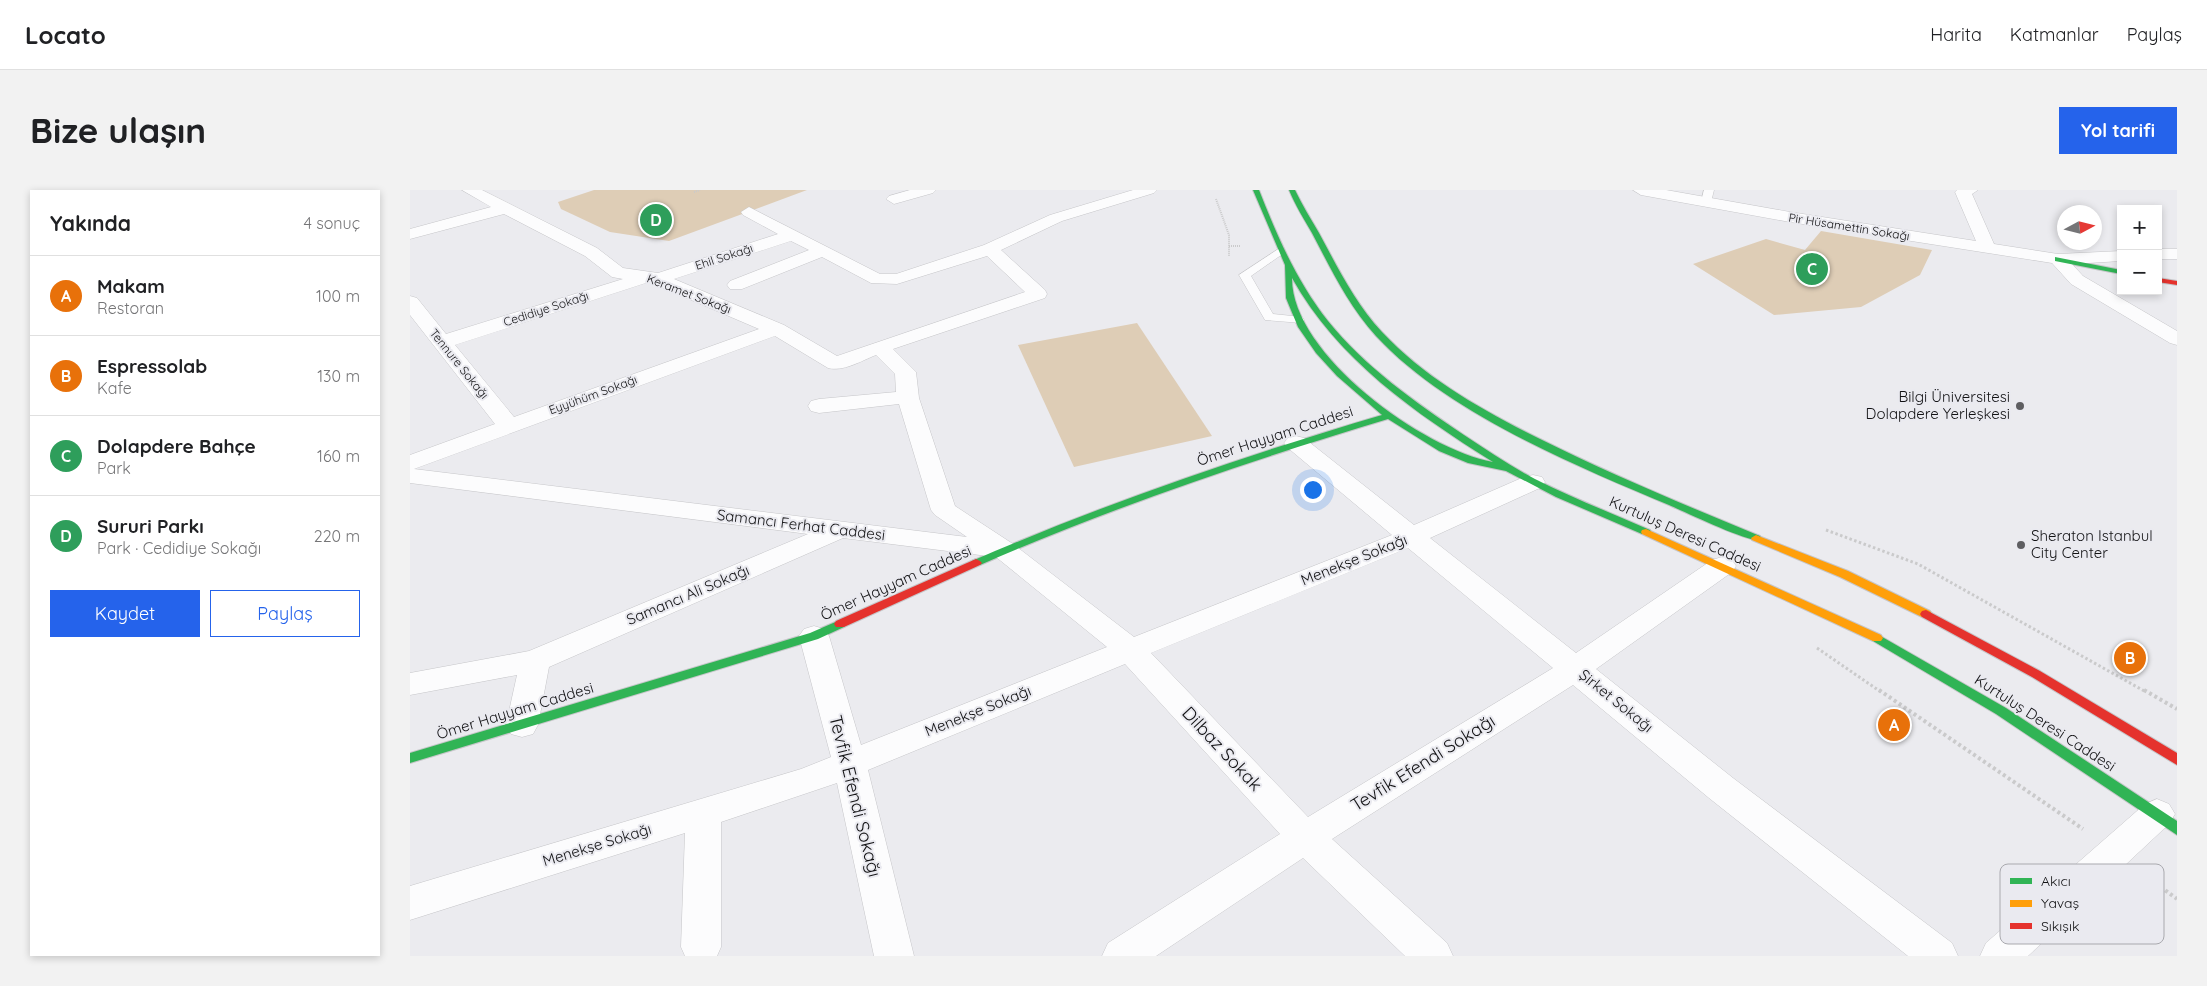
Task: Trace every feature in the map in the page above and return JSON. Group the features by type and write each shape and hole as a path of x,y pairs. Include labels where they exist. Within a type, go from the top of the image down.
{"main road":[{"path":"1244,190 1257,194"},
{"name":"Kurtuluş Deresi Caddesi","path":"1292,190 1342,284 1360,311 1388,344 1427,376 1484,413 1548,448 1653,496 1890,596 2020,663 2177,760"},
{"name":"Kurtuluş Deresi Caddesi","path":"1257,194 1280,251 1325,322 1369,369 1407,400 1520,475 1891,645 2002,711 2167,822"},
{"path":"2058,259 2117,271"},
{"path":"1289,266 1290,302 1298,320 1311,341 1345,379 1388,416 1435,444 1459,455 1520,475"},
{"path":"2162,281 2177,283"},
{"name":"Ömer Hayyam Caddesi","path":"410,758 429,754 814,636 1004,550 1159,490 1296,443 1388,416"}],"street":[{"name":"Keramet Sokağı","path":"470,190 591,252 618,273 654,278 777,329 835,364 879,347"},
{"path":"894,199 928,190"},
{"path":"749,212 877,279 897,279 990,249 1056,218 1149,190"},
{"name":"Pir Hüsamettin Sokağı","path":"1641,190 1707,196 1988,249 2058,259 2117,256"},
{"path":"1970,190 1963,192 1988,249"},
{"path":"410,234 506,208"},
{"name":"Ehil Sokağı","path":"654,278 791,235"},
{"path":"990,249 1038,294 879,347 906,372 908,398 944,510 1004,550"},
{"path":"736,285 822,251"},
{"path":"2162,254 2177,254"},
{"path":"2058,259 2077,280 2177,339"},
{"path":"800,275 841,261"},
{"name":"Cedidiye Sokağı","path":"442,342 654,278"},
{"name":"Tennure Sokağı","path":"410,302 508,425"},
{"name":"Eyyühüm Sokağı","path":"410,463 508,425 777,329"},
{"path":"819,406 908,398"},
{"name":"Şirket Sokağı","path":"1296,443 1410,537 1576,668 1721,788 1938,956"},
{"name":"Menekşe Sokağı","path":"410,903 809,780 1410,537 1520,475"},
{"name":"Samancı Ferhat Caddesi","path":"410,476 1004,550"},
{"name":"Samancı Ali Sokağı","path":"410,684 535,661 840,530"},
{"name":"Dilbaz Sokak","path":"1004,550 1129,649 1305,837 1433,956"},
{"name":"Tevfik Efendi Sokağı","path":"1122,956 1305,837 1576,668 1702,578 1722,566"},
{"name":"Tevfik Efendi Sokağı","path":"814,636 849,763 894,956"},
{"path":"522,725 535,661"},
{"path":"701,947 703,812"},
{"path":"2115,864 2167,822"},
{"path":"2000,956 2015,944"}],"lane":[{"path":"1280,251 1245,275 1269,317 1298,320"}],"path":[{"path":"694,192 700,190"},
{"path":"1229,246 1241,246"},
{"path":"1824,530 1918,564 2177,709"}],"shaded area":[{"path":"594,190 807,190 669,241 610,232 561,209 558,202"},
{"path":"1821,231 1932,250 1920,275 1861,307 1774,315 1693,264 1766,239 1805,250"},
{"path":"1137,323 1212,436 1074,467 1018,345"}],"traffic: fast":[{"path":"1256,190 1290,268 1312,304 1338,338 1364,364 1422,410 1511,470 1560,495 1646,532"},
{"path":"1292,190 1337,273 1361,312 1395,350 1428,377 1482,411 1548,447 1636,488 1756,538"},
{"path":"2058,259 2117,271"},
{"path":"1289,265 1291,303 1302,327 1319,351 1340,374 1390,417 1443,449 1467,459 1508,468"},
{"path":"976,563 1077,520 1180,482 1388,416"},
{"path":"410,758 814,636 840,624"},
{"path":"1877,638 2001,711 2177,829"}],"traffic: slow":[{"path":"1646,532 1877,638"},
{"path":"1756,538 1844,574 1926,614"}],"traffic: jam":[{"path":"2162,281 2177,283"},
{"path":"840,624 976,563"},
{"path":"1926,614 2036,674 2177,760"}],"place":[{"name":"Sururi Parkı","path":"656,220"},
{"name":"Dolapdere Bahçe","path":"1812,269"},
{"name":"Bilgi Üniversitesi Dolapdere Yerleşkesi","path":"2020,406"},
{"name":"Sheraton Istanbul City Center","path":"2021,545"},
{"name":"Espressolab","path":"2130,658"},
{"name":"Makam","path":"1894,725"}]}
